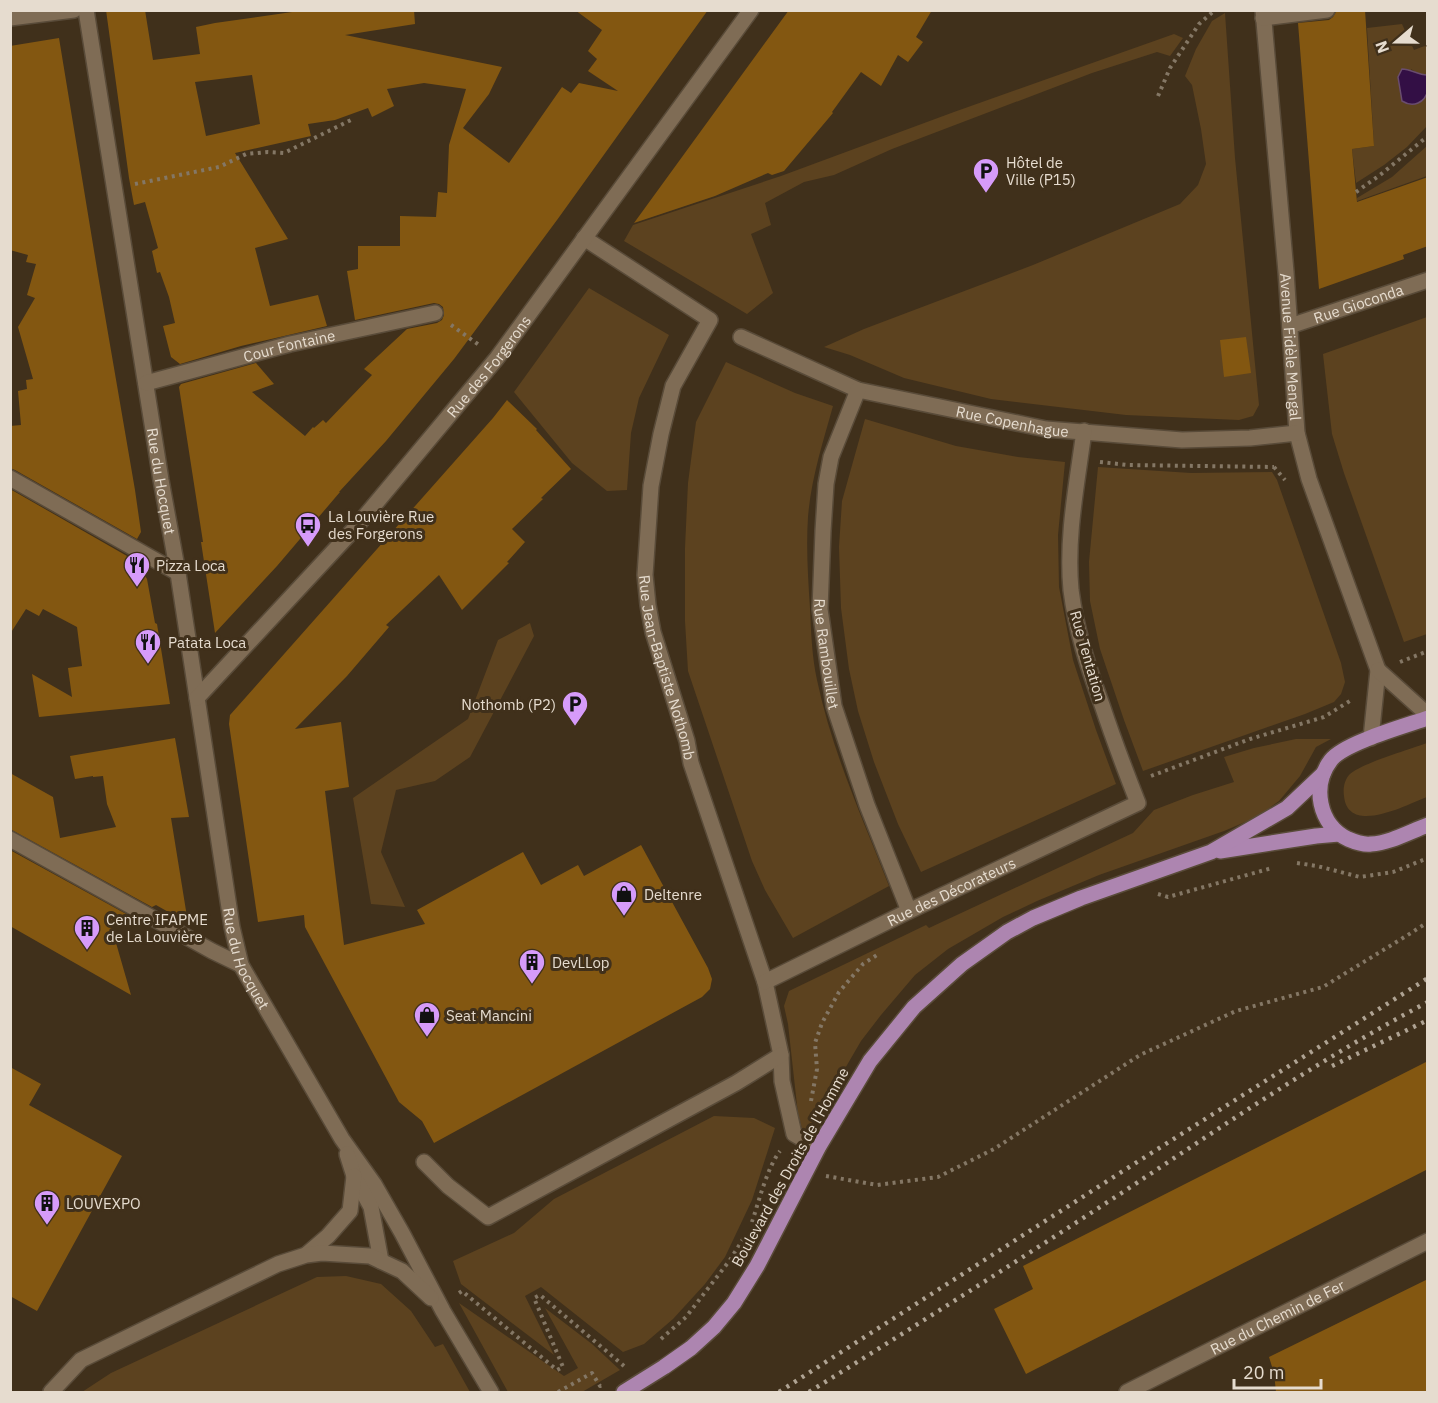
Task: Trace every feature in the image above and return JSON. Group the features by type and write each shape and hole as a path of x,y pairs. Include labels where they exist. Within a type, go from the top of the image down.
{"main road":[{"path":"1428,717 1344,749 1331,759 1323,774 1319,790 1321,809 1329,823 1339,834 1354,841 1368,844 1384,842 1428,825"},
{"path":"1211,852 1287,808 1323,774"},
{"path":"1211,852 1339,834"},
{"name":"Boulevard des Droits de l'Homme","path":"624,1392 691,1348 714,1327 734,1303 757,1266 818,1148 870,1060 914,1007 962,964 1007,932 1033,918 1081,898 1211,852"}],"street":[{"path":"10,18 74,10"},
{"name":"Rue du Hocquet","path":"86,10 178,573 232,927 241,965 342,1139 402,1233 443,1311 491,1392"},
{"name":"Rue des Forgerons","path":"197,698 356,527 496,358 751,10"},
{"path":"1263,14 1327,10"},
{"name":"Avenue Fidèle Mengal","path":"1263,14 1297,433 1308,479 1378,670 1371,738"},
{"name":"Rue Jean-Baptiste Nothomb","path":"584,238 710,320 674,386 661,434 651,486 645,574 648,604 653,632 687,741 691,763 765,982 781,1055 782,1081 794,1134 818,1148"},
{"name":"Rue Gioconda","path":"1290,326 1428,280"},
{"name":"Cour Fontaine","path":"146,383 290,344 435,313"},
{"name":"Rue Copenhague","path":"741,337 858,390 1046,429 1182,440 1250,438 1297,433"},
{"name":"Rue Rambouillet","path":"858,390 831,457 826,484 820,609 834,706 867,805 909,911"},
{"name":"Rue Tentation","path":"1084,432 1071,523 1071,588 1076,624 1086,661 1138,803"},
{"path":"10,478 178,573"},
{"name":"Avenue Fidèle Mengal","path":"1378,670 1428,717"},
{"name":"Rue des Décorateurs","path":"765,982 1138,803"},
{"path":"10,839 241,965"},
{"path":"424,1162 448,1186 488,1217 736,1083 781,1055"},
{"name":"Rue du Hocquet","path":"342,1139 354,1176 371,1207 381,1261 402,1271 443,1311"},
{"name":"Rue du Hocquet","path":"306,1256 350,1211 354,1176"},
{"name":"Rue du Chemin de Fer","path":"1127,1392 1428,1241"},
{"path":"51,1392 81,1359 278,1263 322,1253 370,1256 381,1261"}],"path":[{"path":"1158,96 1170,68 1199,24 1215,10"},
{"path":"114,188 219,167 246,154 284,153 353,119"},
{"path":"1356,192 1428,136"},
{"path":"435,313 496,358"},
{"path":"1080,460 1128,465 1274,467 1289,485"},
{"path":"1130,783 1250,739 1324,717 1354,699 1355,689"},
{"path":"1292,862 1360,877 1393,872 1428,858"},
{"path":"1123,884 1168,897 1282,865"},
{"path":"805,1173 877,1185 938,1177 994,1149 1140,1055 1236,1011 1323,987 1428,922"},
{"path":"453,1296 462,1291 557,1370 563,1367 534,1298 540,1295 624,1366"},
{"path":"558,1392 588,1375"}],"shaded area":[{"path":"1225,13 1235,158 1259,405 1253,416 1239,420 1126,415 991,399 904,378 850,355 824,347 864,329 1033,265 1180,204 1198,185 1206,164 1192,85 1185,76 1196,49 1212,21"},
{"path":"1402,24 1414,50 1427,45 1427,75 1420,75 1411,69 1417,104 1424,99 1427,90 1427,126 1407,147 1356,183 1352,149 1374,146 1367,28"},
{"path":"1174,34 1183,38 1170,56 1157,52 1092,73 892,149 834,175 804,182 765,203 771,225 751,234 773,293 747,314 624,241 633,225 781,176"},
{"path":"1402,69 1427,75 1428,90 1418,103 1410,104 1402,101 1398,77"},
{"path":"1427,146 1427,176 1357,201 1357,198 1392,177"},
{"path":"589,288 669,335 639,398 631,433 627,490 607,491 572,463 514,392"},
{"path":"1427,317 1427,634 1404,642 1332,434 1323,354"},
{"path":"726,362 795,393 833,406 821,447 808,517 807,563 813,653 823,707 831,733 889,886 793,938 765,890 752,861 688,671 685,548 688,483 696,422"},
{"path":"865,419 956,446 1018,457 1065,462 1058,535 1059,587 1073,660 1116,784 921,872 898,824 874,762 858,711 849,669 841,608 839,547 842,501"},
{"path":"1098,467 1191,473 1272,472 1277,480 1341,663 1345,682 1341,694 1334,702 1143,771 1100,649 1090,601 1089,562"},
{"path":"530,623 534,636 470,757 435,781 396,790 381,852 405,907 371,904 353,798 468,719 498,640"},
{"path":"1296,739 1331,739 1316,747 1300,776 1279,801 1257,817 1099,875 1037,901 1003,917 948,949 915,975 861,1041 805,1139 798,1114 784,1006 789,991 926,925 929,928 1133,833 1154,810 1234,782 1224,757"},
{"path":"1427,743 1427,797 1393,811 1366,816 1356,814 1348,808 1344,791 1349,775 1374,762"},
{"path":"714,1116 754,1118 775,1128 752,1200 725,1257 705,1284 673,1319 644,1344 623,1352 541,1287 525,1296 554,1355 461,1284 453,1261 514,1233 554,1199"},
{"path":"346,1276 381,1284 411,1311 435,1347 443,1344 470,1392 82,1392 111,1373 317,1277"},
{"path":"459,1303 564,1376 578,1368 545,1308 592,1344 620,1370 582,1392 508,1392"}],"building":[{"path":"106,10 145,10 153,60 200,54 196,27 215,23 306,10 414,10 415,24 345,35 502,67 489,94 463,128 509,163 562,87 571,93 579,83 618,91 588,71 597,59 588,51 602,30 575,10 708,10 454,359 277,566 215,633 179,387 181,384 256,363 274,384 252,392 305,436 323,420 326,423 372,375 364,369 407,329 442,320 443,307 434,303 355,320 347,271 358,269 358,246 400,246 400,216 436,217 438,192 447,193 449,145 466,89 424,83 387,89 394,106 372,117 368,108 335,120 308,124 311,136 235,153 288,239 255,248 270,306 318,295 327,326 241,346 180,364 171,357 163,326 175,323 169,297 160,272 157,273 152,251 158,248 145,202 134,205","holes":["252,75 260,124 206,136 195,82"]},
{"path":"789,10 932,10 916,37 923,42 908,62 898,55 881,86 861,72 833,113 784,171 772,175 768,173 715,196 634,223"},
{"path":"1337,10 1365,10 1374,146 1352,149 1357,202 1428,177 1428,246 1403,255 1404,259 1319,289 1298,23 1329,20"},
{"path":"59,38 135,490 141,532 137,539 10,468 10,426 21,425 18,391 27,389 26,380 33,379 18,327 35,298 27,295 36,264 26,262 28,255 10,250 10,46"},
{"path":"1246,337 1251,373 1224,377 1220,340"},
{"path":"507,400 537,429 571,469 512,529 525,542 507,562 509,563 462,610 439,575 386,625 389,627 347,676 295,729 341,722 349,787 325,791 344,945 425,924 417,910 523,852 541,885 578,865 584,876 641,845 712,979 710,989 702,997 434,1143 422,1121 399,1102 305,927 304,915 258,922 229,724 230,715"},
{"path":"10,489 127,556 125,560 141,569 147,579 157,624 170,704 39,717 32,674 72,697 68,668 82,666 77,627 43,609 39,616 26,609 10,634"},
{"path":"175,738 189,817 171,818 188,923 156,905 152,907 10,829 10,773 53,797 60,838 116,827 107,804 103,776 75,779 70,756"},
{"name":"Centre IFAPME de La Louvière","path":"10,850 128,915 110,922 131,995 10,926"},
{"path":"1428,1061 1428,1169 1026,1374 994,1309 1033,1289 1023,1266"},
{"name":"LOUVEXPO","path":"10,1067 41,1084 29,1105 122,1156 37,1311 10,1296"},
{"path":"1428,1279 1428,1392 1276,1392 1269,1357"}],"railway":[{"path":"779,1392 1428,978"},
{"path":"809,1392 1006,1268 1311,1069 1428,1002"},
{"path":"1332,1066 1428,1020"}],"place":[{"name":"Hôtel de Ville (P15)","path":"986,194"},
{"name":"La Louvière Rue des Forgerons","path":"308,548"},
{"name":"Pizza Loca","path":"137,588"},
{"name":"Patata Loca","path":"148,665"},
{"name":"Nothomb (P2)","path":"575,727"},
{"name":"Deltenre","path":"624,917"},
{"name":"Centre IFAPME de La Louvière","path":"87,951"},
{"name":"DevLLop","path":"532,985"},
{"name":"Seat Mancini","path":"427,1038"},
{"name":"LOUVEXPO","path":"47,1226"}]}
